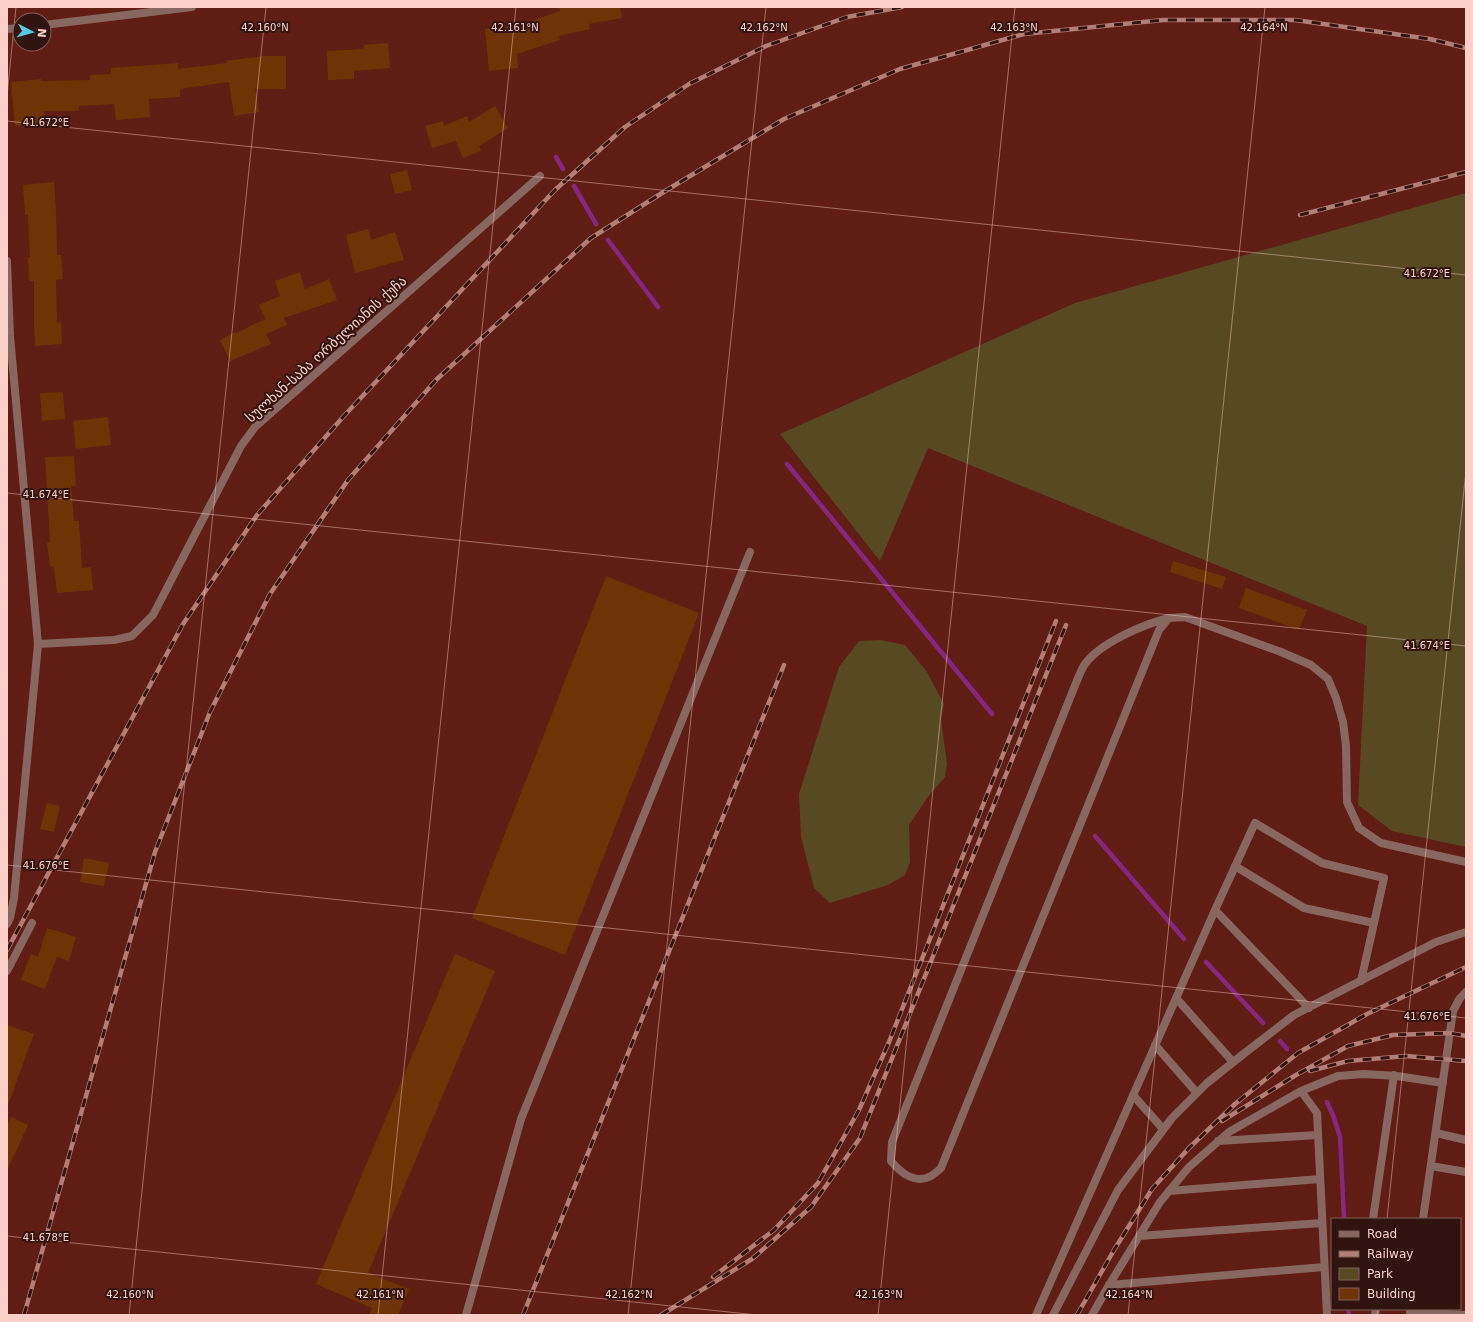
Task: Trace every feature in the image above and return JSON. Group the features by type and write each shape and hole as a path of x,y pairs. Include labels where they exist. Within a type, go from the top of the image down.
{"street":[{"path":"52,24 192,7"},
{"name":"სულხან-საბა ორბელიანის ქუჩა","path":"38,644 114,640 132,636 153,615 241,446 255,427 540,176"},
{"path":"7,261 10,336 38,644 14,898 10,918 7,924"},
{"path":"466,1315 521,1119 750,552"},
{"path":"1169,618 1159,630 940,1168 931,1177 921,1179 910,1178 898,1170 891,1161 892,1142 1078,678 1086,663 1104,646 1153,622 1169,618 1185,617 1281,652 1311,665 1328,679 1334,692 1343,722 1346,746 1347,802 1359,828 1381,843 1466,862"},
{"path":"1036,1315 1255,823 1322,863 1384,878 1361,981"},
{"path":"1235,866 1304,908 1374,923"},
{"path":"1215,910 1309,1008"},
{"path":"7,971 32,923"},
{"path":"1053,1315 1118,1190 1172,1118 1197,1093 1233,1062 1294,1015 1436,942 1466,932"},
{"path":"1423,1218 1453,1011 1460,998 1466,992"},
{"path":"1176,998 1233,1062"},
{"path":"1155,1045 1197,1093"},
{"path":"1092,1315 1109,1284 1160,1202 1189,1167 1229,1132 1301,1091 1338,1076 1364,1074 1443,1082"},
{"path":"1373,1218 1394,1076"},
{"path":"1301,1091 1317,1113 1327,1315"},
{"path":"1133,1095 1163,1130"},
{"path":"1436,1133 1466,1140"},
{"path":"1218,1141 1318,1135"},
{"path":"1431,1166 1466,1172"},
{"path":"1169,1191 1320,1179"},
{"path":"1139,1236 1322,1223"},
{"path":"1109,1284 1324,1267"},
{"path":"1410,1312 1466,1315"}],"green space":[{"path":"1466,193 1466,847 1392,831 1358,805 1367,626 928,448 880,561 780,434 1075,303"},
{"path":"880,640 905,645 927,672 944,704 941,720 947,764 945,777 927,798 909,825 910,862 905,875 888,885 830,903 814,888 801,837 799,794 839,667 859,641"}],"building":[{"path":"559,7 620,7 622,18 589,24 590,29 559,36 560,40 517,54 518,68 489,71 485,29 520,25 560,11"},
{"path":"388,43 390,68 354,71 354,79 328,80 327,51 364,49 364,45"},
{"path":"263,56 286,56 286,89 255,89 259,112 234,116 229,82 180,89 180,97 149,99 150,117 116,120 114,104 79,106 79,111 44,111 45,123 15,126 11,82 41,79 41,81 90,80 90,75 111,74 111,68 178,63 178,69 227,63 226,61"},
{"path":"495,106 508,128 479,146 481,151 463,158 456,141 432,148 425,126 443,121 444,126 467,116 469,122"},
{"path":"407,170 412,190 395,194 390,174"},
{"path":"54,182 57,255 61,255 63,279 56,280 57,323 61,322 62,344 35,346 34,281 29,281 28,257 30,257 28,215 25,215 23,185"},
{"path":"368,229 371,240 395,232 404,260 355,273 346,235"},
{"path":"300,272 305,289 329,279 337,300 284,318 287,325 266,334 271,344 230,361 220,340 265,319 259,305 280,296 275,281"},
{"path":"63,392 65,419 42,421 40,393"},
{"path":"108,417 111,445 76,449 73,421"},
{"path":"74,456 76,486 71,486 74,521 79,521 82,568 91,567 93,590 57,593 54,566 50,567 47,543 50,542 45,457"},
{"path":"1173,561 1226,577 1222,589 1170,572"},
{"path":"606,576 699,613 565,955 472,918"},
{"path":"1246,588 1307,610 1299,630 1239,608"},
{"path":"47,803 60,806 54,832 40,829"},
{"path":"84,858 109,863 104,886 80,882"},
{"path":"47,928 76,937 69,961 57,957 45,989 21,980 31,954 38,957"},
{"path":"455,954 495,971 368,1273 409,1289 398,1315 369,1315 372,1308 316,1284"},
{"path":"7,1025 34,1034 8,1105 7,1104"},
{"path":"11,1117 28,1125 7,1171 7,1126"}],"waterway":[{"path":"556,157 563,169"},
{"path":"574,186 596,224"},
{"path":"608,240 658,307"},
{"path":"787,464 992,714"},
{"path":"1095,836 1184,939"},
{"path":"1206,962 1263,1023"},
{"path":"1280,1041 1287,1049"},
{"path":"1327,1102 1340,1137 1344,1218"},
{"path":"1348,1310 1349,1315"}],"railway":[{"path":"7,950 183,624 257,515 343,417 555,190 625,127 689,84 766,46 847,17 902,7"},
{"path":"24,1315 155,852 210,712 270,594 348,480 437,379 591,238 784,119 900,69 1024,34 1163,20 1295,20 1430,39 1466,48"},
{"path":"1300,215 1466,172"},
{"path":"713,1277 774,1230 818,1183 859,1110 889,1042 1056,621"},
{"path":"661,1315 752,1259 811,1207 860,1138 1066,625"},
{"path":"523,1315 784,665"},
{"path":"1077,1315 1114,1250 1152,1189 1189,1148 1235,1104 1298,1053 1367,1014 1466,967"},
{"path":"1222,1121 1296,1075 1348,1046 1393,1035 1450,1033 1466,1036"},
{"path":"1310,1071 1348,1061 1406,1056 1466,1061"}]}
